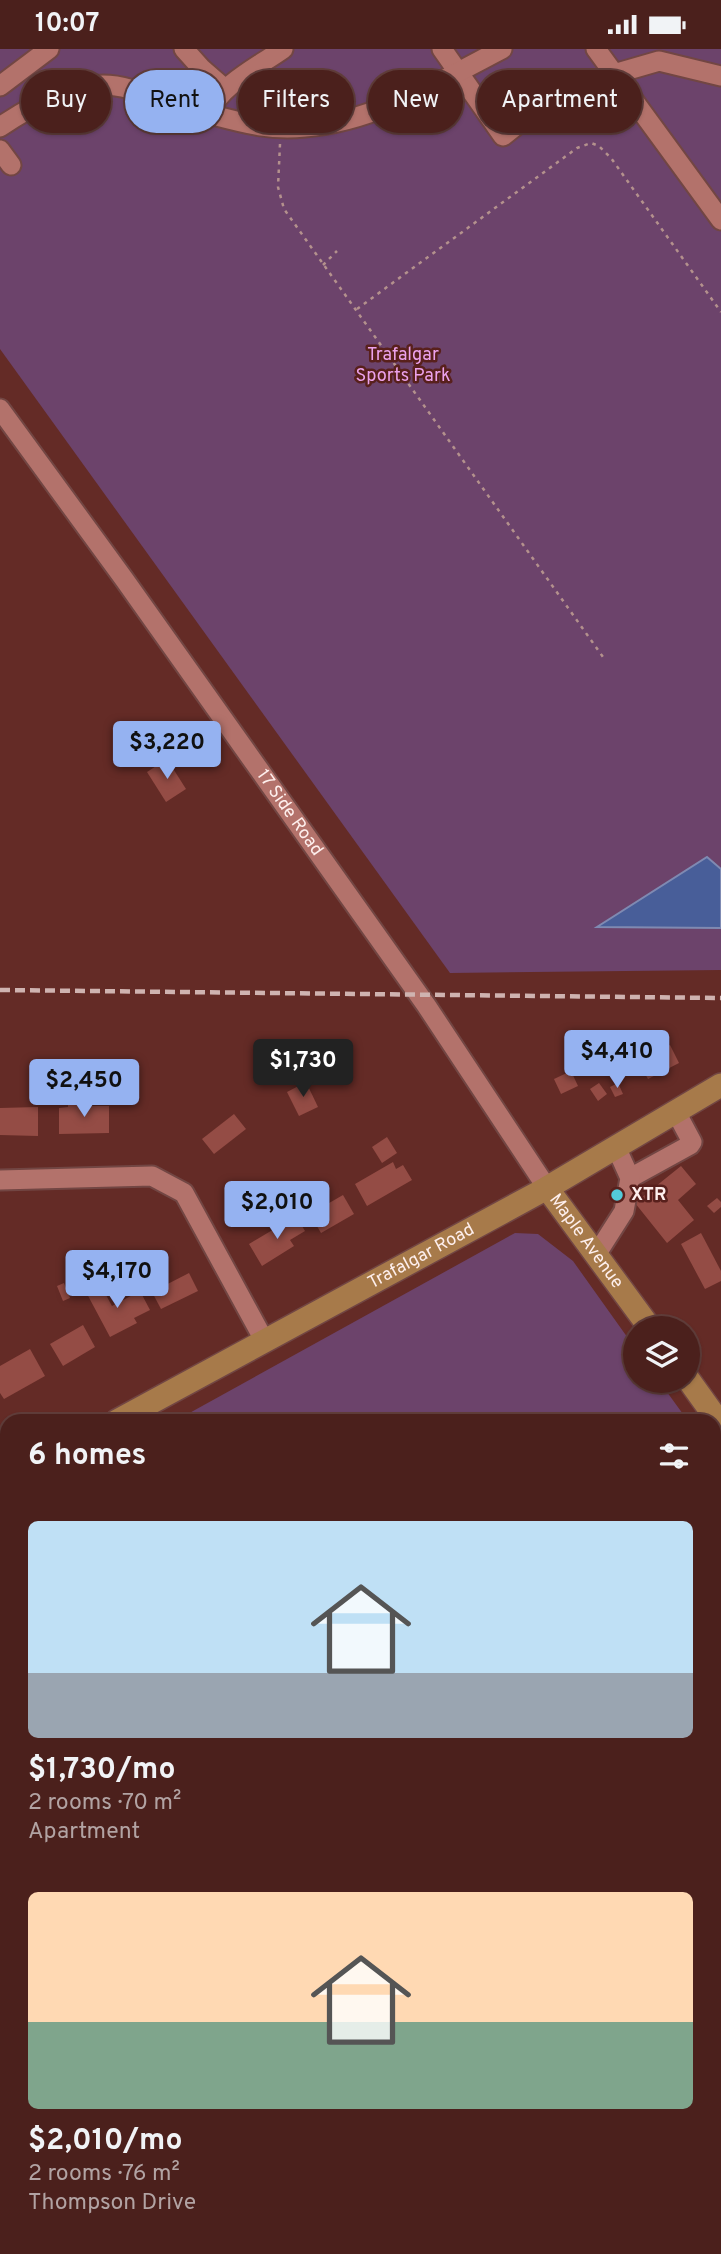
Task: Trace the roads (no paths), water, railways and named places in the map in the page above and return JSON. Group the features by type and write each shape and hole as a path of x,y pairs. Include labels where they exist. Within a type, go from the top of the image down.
{"main road":[{"name":"Trafalgar Road","path":"130,1414 547,1188 721,1085"},
{"name":"Maple Avenue","path":"547,1188 641,1316"},
{"path":"697,1393 713,1414"}],"street":[{"path":"0,86 48,49"},
{"path":"184,49 225,89 283,49"},
{"path":"442,49 457,70"},
{"path":"462,70 502,49"},
{"path":"596,49 611,70"},
{"path":"628,70 659,61 721,76"},
{"path":"463,79 477,99"},
{"path":"0,127 43,103 75,91 100,85 125,87"},
{"path":"642,112 721,220"},
{"path":"224,118 245,124 281,128 306,127 368,113"},
{"name":"17 Side Road","path":"0,409 132,590 426,1005 547,1188"},
{"path":"630,1178 690,1145 692,1142 676,1112"},
{"path":"596,1255 624,1211 630,1178 616,1147"},
{"path":"0,1180 152,1176 184,1192 264,1340"}],"water":[{"path":"707,857 721,869 721,928 597,927"}],"railway":[{"path":"0,990 721,998"}],"place":[{"name":"XTR","path":"617,1195"}],"park label":[{"name":"Trafalgar Sports Park","path":"403,366"}]}
